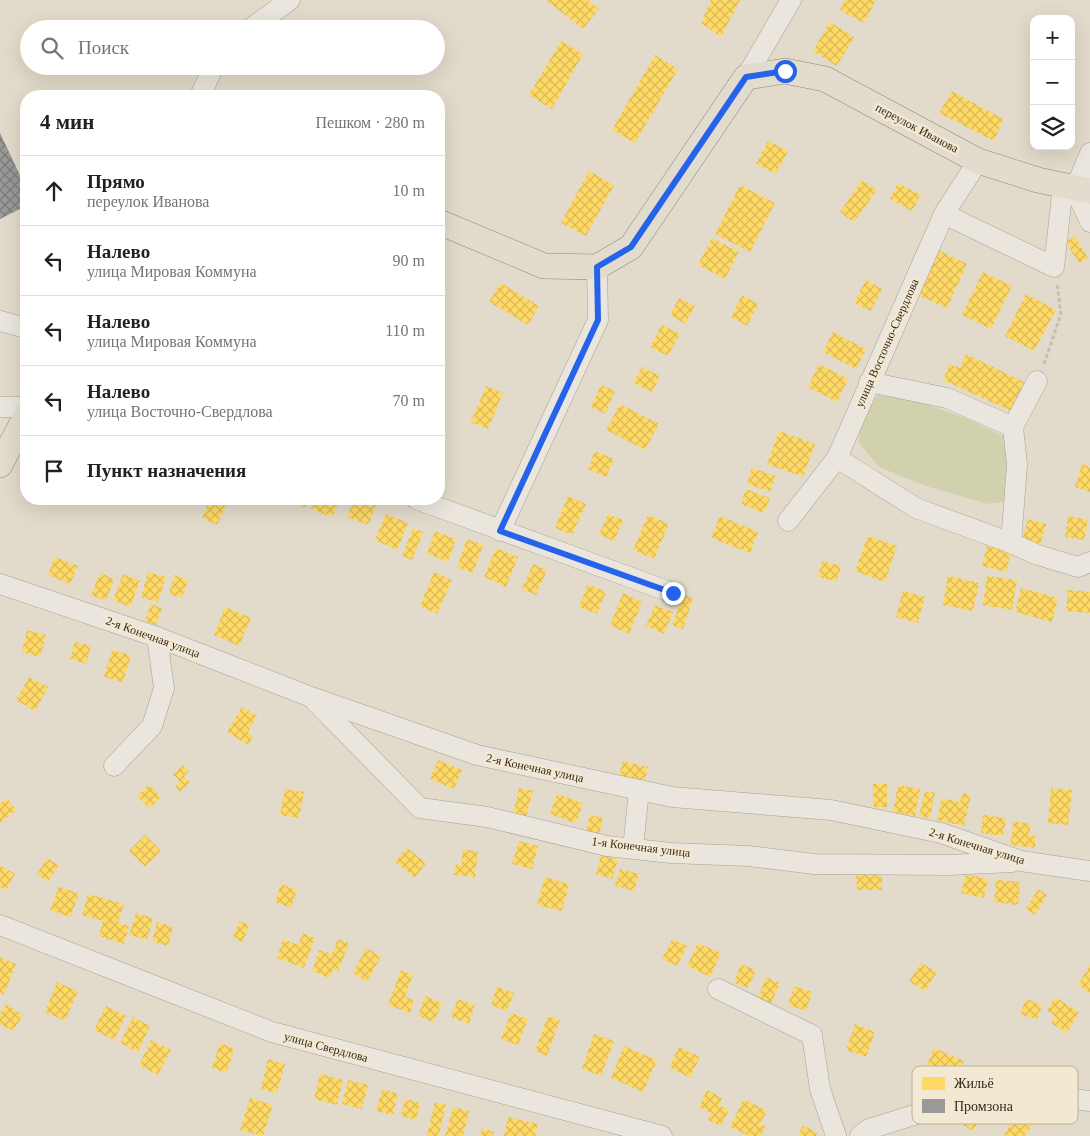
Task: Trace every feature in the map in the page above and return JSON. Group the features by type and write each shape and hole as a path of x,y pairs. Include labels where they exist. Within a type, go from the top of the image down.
{"main road":[{"name":"переулок Иванова","path":"746,77 785,71 825,79 978,160 1076,188"},
{"path":"445,225 544,266 597,267 631,247 746,77"},
{"path":"0,465 20,427"}],"street":[{"path":"262,20 290,0"},
{"path":"746,77 791,0"},
{"path":"203,90 210,75"},
{"path":"944,214 1054,267 1076,188 1090,153"},
{"name":"улица Восточно-Свердлова","path":"788,521 837,458 944,214 978,160"},
{"path":"1076,188 1090,222"},
{"path":"500,531 598,320 597,267"},
{"path":"0,321 20,326"},
{"path":"1011,543 1016,465 1013,427 1037,381"},
{"path":"870,382 947,398 1013,427"},
{"path":"0,407 20,407"},
{"path":"837,458 916,508 1038,555 1078,567 1090,562"},
{"path":"432,505 673,593"},
{"name":"2-я Конечная улица","path":"0,584 157,637 311,697 477,755 672,797 831,810 941,833 1022,861 1090,871"},
{"path":"114,766 152,726 164,688 157,637"},
{"name":"1-я Конечная улица","path":"311,697 420,808 487,817 607,846 671,853 748,856 814,864 948,865 1022,861"},
{"path":"633,848 639,790"},
{"name":"улица Свердлова","path":"0,925 272,1032 662,1136"},
{"path":"718,989 812,1034 820,1088 836,1136"},
{"path":"860,1136 869,1129 912,1116"}],"path":[{"path":"1037,381 1054,339 1061,314 1054,267"}],"green space":[{"path":"878,395 912,399 970,420 1005,437 1014,476 1008,501 988,504 926,486 879,467 859,443 860,422"}],"building: Жильё":[{"path":"546,0 588,0 599,9 583,29"},
{"path":"711,0 740,0 721,37 701,23"},
{"path":"845,0 876,0 864,23 840,10"},
{"path":"830,22 854,37 837,66 813,51"},
{"path":"561,41 583,54 552,109 529,95"},
{"path":"655,55 678,69 635,143 612,130"},
{"path":"952,91 1003,119 994,141 939,113"},
{"path":"768,141 788,151 776,174 756,164"},
{"path":"589,171 614,185 586,236 561,223"},
{"path":"862,180 877,190 854,222 840,212"},
{"path":"898,183 921,195 912,211 890,199"},
{"path":"740,185 775,203 750,252 715,234"},
{"path":"1075,236 1088,258 1079,263 1066,242"},
{"path":"712,238 739,252 725,279 698,265"},
{"path":"938,250 967,264 947,308 917,295"},
{"path":"983,272 1012,286 991,329 962,315"},
{"path":"866,280 882,289 871,311 854,303"},
{"path":"501,283 539,306 528,325 489,302"},
{"path":"1026,294 1056,310 1034,351 1005,336"},
{"path":"742,295 758,304 747,326 731,317"},
{"path":"679,298 695,306 685,324 670,315"},
{"path":"662,325 680,334 668,356 650,347"},
{"path":"833,332 866,349 856,369 823,352"},
{"path":"966,354 1024,382 1011,411 943,380 950,364 960,368"},
{"path":"819,364 848,379 837,402 808,387"},
{"path":"642,367 660,376 652,392 633,383"},
{"path":"601,385 615,391 605,414 591,407"},
{"path":"486,386 503,393 488,429 471,422"},
{"path":"620,404 659,424 645,450 606,430"},
{"path":"779,431 815,444 803,477 767,464"},
{"path":"595,451 614,459 606,477 588,469"},
{"path":"1082,464 1090,467 1090,492 1075,487"},
{"path":"752,468 776,476 770,492 747,484"},
{"path":"746,489 770,498 764,513 741,504"},
{"path":"568,496 586,504 572,535 555,528"},
{"path":"207,505 226,506 217,525 202,518"},
{"path":"313,505 337,505 332,517 311,509"},
{"path":"352,505 377,505 368,525 347,517"},
{"path":"386,514 408,523 397,550 375,540"},
{"path":"608,514 623,520 614,541 599,535"},
{"path":"648,515 669,524 654,559 633,550"},
{"path":"720,516 758,532 750,553 711,538"},
{"path":"1068,516 1088,520 1084,540 1065,537"},
{"path":"1028,519 1046,524 1040,545 1022,540"},
{"path":"413,528 423,532 412,560 402,556"},
{"path":"435,531 456,539 448,562 427,554"},
{"path":"868,536 897,546 885,582 855,571"},
{"path":"467,539 483,545 473,573 457,567"},
{"path":"987,546 1011,552 1006,572 982,566"},
{"path":"496,548 518,557 506,587 484,577"},
{"path":"55,557 78,566 70,584 48,575"},
{"path":"822,561 841,566 837,581 818,577"},
{"path":"533,564 547,570 536,595 522,589"},
{"path":"148,572 166,577 158,602 141,597"},
{"path":"434,572 452,580 437,614 420,606"},
{"path":"100,573 114,579 106,601 91,595"},
{"path":"123,574 140,581 130,607 113,600"},
{"path":"175,575 188,580 182,598 169,594"},
{"path":"948,576 979,583 973,611 943,605"},
{"path":"987,576 1017,580 1012,610 983,605"},
{"path":"588,584 606,592 597,614 579,607"},
{"path":"1021,588 1058,598 1052,622 1015,612"},
{"path":"1068,590 1090,592 1090,613 1066,611"},
{"path":"903,591 925,597 918,623 896,617"},
{"path":"623,593 642,602 629,634 610,625"},
{"path":"683,595 693,598 683,629 672,625"},
{"path":"151,604 162,608 156,625 145,621"},
{"path":"655,605 673,612 664,634 646,626"},
{"path":"225,607 251,618 239,646 214,635"},
{"path":"27,630 46,635 40,657 22,652"},
{"path":"75,642 91,646 86,664 70,659"},
{"path":"112,650 131,655 123,682 104,677"},
{"path":"29,677 48,687 35,711 16,700"},
{"path":"242,707 257,716 248,732 253,736 248,745 227,732"},
{"path":"438,760 462,770 454,789 430,779"},
{"path":"623,761 648,767 644,783 619,776"},
{"path":"183,765 189,771 184,776 190,782 180,792 175,786 180,782 173,774"},
{"path":"873,784 887,784 887,807 874,807"},
{"path":"149,785 161,797 150,809 137,796"},
{"path":"898,785 920,789 915,816 893,812"},
{"path":"519,788 533,791 526,817 513,814"},
{"path":"1051,788 1072,790 1068,825 1048,823"},
{"path":"285,789 304,792 299,818 280,815"},
{"path":"925,791 935,793 930,818 919,816"},
{"path":"963,793 971,795 964,826 937,820 942,798 960,802"},
{"path":"557,794 583,803 576,823 550,814"},
{"path":"7,798 16,810 0,823 0,804"},
{"path":"590,815 603,818 599,836 586,832"},
{"path":"983,815 1006,818 1003,836 981,833"},
{"path":"1014,821 1031,824 1029,835 1036,836 1035,848 1010,845"},
{"path":"145,835 161,851 145,867 129,851"},
{"path":"519,841 538,846 532,869 512,864"},
{"path":"407,848 426,863 415,878 395,862"},
{"path":"463,850 478,851 475,877 454,875 456,864 461,865"},
{"path":"601,855 618,859 612,879 596,874"},
{"path":"47,858 59,865 48,882 37,874"},
{"path":"0,865 15,874 6,890 0,887"},
{"path":"620,869 639,874 634,891 615,886"},
{"path":"882,873 882,890 857,890 856,874"},
{"path":"966,874 988,879 984,898 961,893"},
{"path":"545,877 569,884 562,911 537,905"},
{"path":"996,880 1020,882 1018,905 994,902"},
{"path":"281,884 297,890 291,908 275,902"},
{"path":"59,886 79,894 70,917 50,910"},
{"path":"1038,889 1047,895 1035,915 1026,909"},
{"path":"88,894 124,904 118,923 129,926 124,944 99,936 103,921 82,915"},
{"path":"136,913 153,918 147,940 129,935"},
{"path":"239,921 249,925 243,942 233,938"},
{"path":"157,922 173,927 168,946 152,941"},
{"path":"303,933 315,938 304,968 277,958 283,939 298,945"},
{"path":"338,939 349,943 338,972 333,970 330,978 312,971 319,950 332,954"},
{"path":"672,939 687,946 677,966 662,959"},
{"path":"698,943 721,953 710,977 687,966"},
{"path":"366,948 381,956 367,982 353,973"},
{"path":"0,957 16,964 4,995 0,993"},
{"path":"921,963 937,972 925,991 909,981"},
{"path":"741,964 756,970 748,988 734,983"},
{"path":"1090,965 1090,993 1078,985"},
{"path":"401,970 413,975 405,996 414,1000 410,1013 388,1005"},
{"path":"766,977 780,983 771,1004 758,998"},
{"path":"57,982 78,991 65,1021 45,1012"},
{"path":"794,986 812,992 806,1011 788,1005"},
{"path":"497,987 514,993 507,1011 491,1005"},
{"path":"425,996 442,1003 434,1022 418,1016"},
{"path":"1055,997 1079,1012 1067,1033 1051,1023 1055,1016 1047,1011"},
{"path":"458,999 475,1005 469,1024 451,1017"},
{"path":"1026,999 1042,1005 1037,1020 1020,1014"},
{"path":"6,1004 23,1015 13,1031 0,1024 0,1014"},
{"path":"106,1006 126,1016 114,1040 94,1030"},
{"path":"511,1013 528,1019 518,1045 501,1039"},
{"path":"548,1016 560,1020 547,1056 535,1051"},
{"path":"133,1017 150,1026 138,1052 120,1043"},
{"path":"855,1024 875,1032 866,1057 846,1050"},
{"path":"594,1034 614,1041 601,1076 582,1069"},
{"path":"151,1040 171,1050 158,1075 139,1065"},
{"path":"220,1043 234,1048 227,1073 212,1068"},
{"path":"624,1046 657,1060 643,1092 611,1078"},
{"path":"679,1047 700,1057 690,1078 669,1067"},
{"path":"934,1048 964,1061 962,1066 927,1066"},
{"path":"268,1059 285,1064 277,1093 261,1089"},
{"path":"320,1074 343,1080 337,1105 314,1099"},
{"path":"348,1080 368,1085 362,1109 342,1104"},
{"path":"382,1089 398,1094 393,1115 376,1111"},
{"path":"707,1090 722,1098 719,1105 729,1110 721,1126 708,1120 711,1113 699,1107"},
{"path":"250,1098 273,1105 263,1136 240,1130"},
{"path":"405,1099 420,1103 416,1120 401,1116"},
{"path":"744,1099 767,1111 760,1124 766,1126 761,1136 749,1136 730,1127"},
{"path":"435,1102 446,1105 439,1136 427,1136"},
{"path":"453,1107 469,1111 463,1136 445,1136"},
{"path":"508,1117 538,1124 535,1136 504,1136"},
{"path":"962,1124 977,1124 973,1131"},
{"path":"1011,1124 1033,1124 1024,1136 1007,1136 1004,1134"},
{"path":"803,1125 817,1133 816,1136 798,1136"},
{"path":"482,1128 494,1132 493,1136 480,1136"}],"building: Промзона":[{"path":"0,133 20,175 20,209 0,219"}],"route":[{"path":"673,593 500,531 598,320 597,267 631,247 746,77 785,71"}]}
